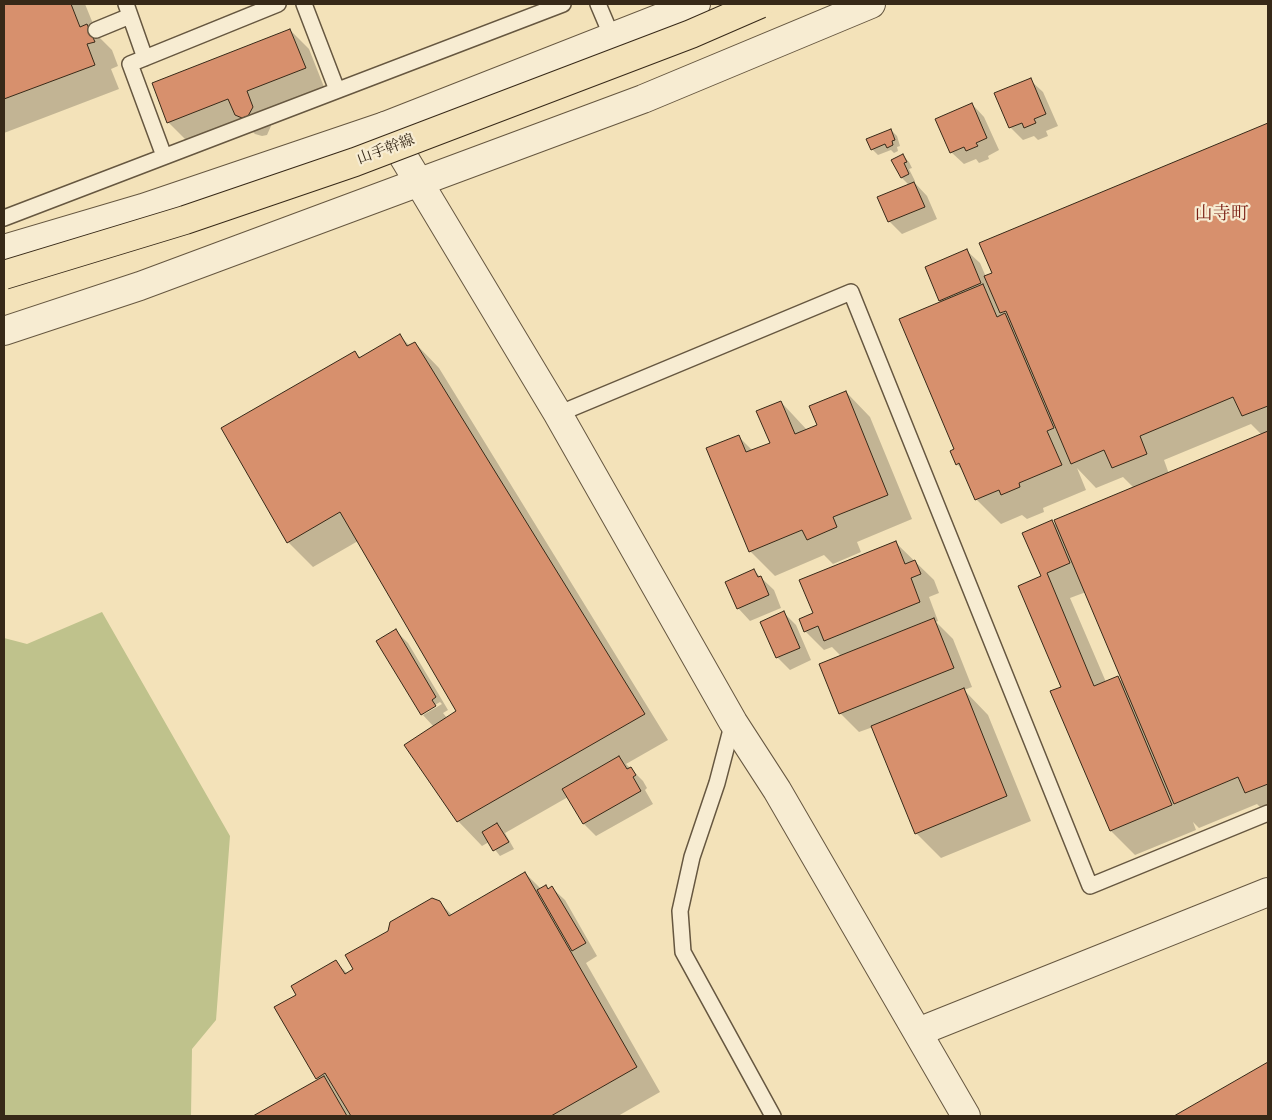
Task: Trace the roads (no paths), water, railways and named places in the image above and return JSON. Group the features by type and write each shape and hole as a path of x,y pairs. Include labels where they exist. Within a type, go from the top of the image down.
{"main road":[{"name":"山手幹線","path":"4,275 185,220 355,162 691,34 760,4"}],"street":[{"path":"4,249 142,208 384,126 696,4"},
{"path":"4,330 140,286 643,99 871,4"},
{"path":"384,126 558,414 733,722 777,790 966,1116"},
{"path":"918,1032 1268,892"}],"lane":[{"path":"164,156 130,64 278,4"},
{"path":"304,4 337,90"},
{"path":"4,218 563,4"},
{"path":"598,4 612,38"},
{"path":"96,30 128,10 145,58"},
{"path":"558,414 850,292 1090,886 1268,813"},
{"path":"733,722 717,783 692,857 680,911 683,952 773,1116"}],"district":[{"name":"山寺町","path":"1222,215"}]}
